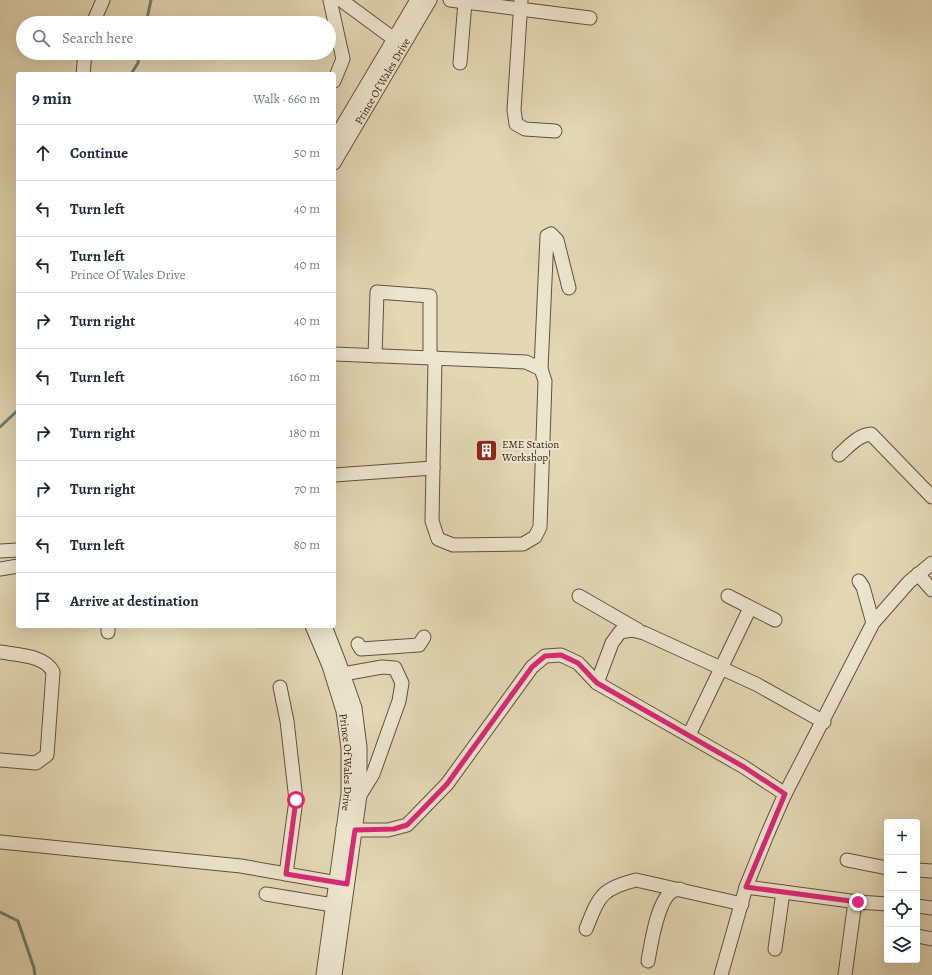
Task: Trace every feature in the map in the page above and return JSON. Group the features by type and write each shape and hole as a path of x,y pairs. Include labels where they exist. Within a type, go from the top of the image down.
{"street":[{"path":"96,16 103,0"},
{"path":"330,0 334,16"},
{"path":"341,0 394,39"},
{"name":"Prince Of Wales Drive","path":"336,137 417,0"},
{"name":"Prince Of Wales Drive","path":"336,160 430,0"},
{"path":"450,0 520,5 590,18"},
{"path":"460,63 465,2"},
{"path":"520,5 514,110 516,124 525,129 555,130"},
{"path":"336,27 343,59 336,76"},
{"path":"82,72 84,60"},
{"path":"375,356 377,292 430,296 433,358 432,521 438,539 453,545 523,544 535,537 540,527 545,396 545,381 541,369 547,236 551,234 557,240 569,288"},
{"path":"336,354 526,362 541,369"},
{"path":"839,455 853,442 865,435 871,434 932,497"},
{"path":"336,475 433,468"},
{"path":"0,551 16,550"},
{"path":"721,975 746,887 785,794 824,722 873,624 909,582 932,563"},
{"path":"0,569 16,566"},
{"path":"918,574 932,590"},
{"path":"859,581 863,587 873,624"},
{"path":"579,596 641,632 756,684 824,722"},
{"path":"728,596 775,620"},
{"path":"688,735 750,608"},
{"name":"Prince Of Wales Drive","path":"313,628 329,666 343,711 348,748 349,829"},
{"name":"Prince Of Wales Drive","path":"325,628 355,708 360,747 360,795 349,829 341,883 335,975"},
{"path":"597,683 612,643 620,632 632,630 641,632"},
{"path":"358,644 361,649 419,645 424,637"},
{"path":"360,795 373,774 399,702 402,683 395,668 395,647"},
{"path":"0,652 43,660 50,666 53,672 47,755 36,763 0,760"},
{"path":"349,829 394,829 407,825 447,784 532,667 545,656 561,655 578,663 597,683 744,767 785,794"},
{"path":"343,674 382,667 395,668"},
{"path":"280,687 287,721 296,800 286,874"},
{"path":"0,842 240,866 341,883"},
{"path":"847,860 884,867"},
{"path":"920,870 932,870"},
{"path":"586,928 598,899 608,890 620,884 636,880 742,904"},
{"name":"Prince Of Wales Drive","path":"323,975 332,905 341,883"},
{"path":"746,887 855,902 884,904"},
{"path":"648,961 653,936 663,903 671,892 680,889"},
{"path":"776,949 783,892"},
{"path":"266,894 332,905"},
{"path":"845,975 855,902"},
{"path":"920,906 932,908"},
{"path":"920,937 932,939"}],"waterway":[{"path":"148,16 151,0"},
{"path":"132,72 139,60"},
{"path":"0,427 16,412"},
{"path":"0,912 18,921 35,975"}],"place":[{"name":"EME Station Workshop","path":"486,450"}],"route":[{"path":"296,800 286,874 347,884 355,830 388,830 401,828 407,825 447,784 517,690 532,667 545,656 561,655 578,663 597,683 744,767 785,794 746,887 858,902"}]}
